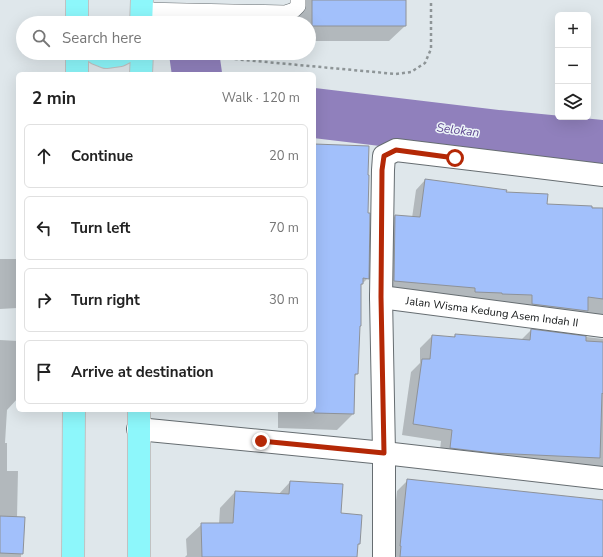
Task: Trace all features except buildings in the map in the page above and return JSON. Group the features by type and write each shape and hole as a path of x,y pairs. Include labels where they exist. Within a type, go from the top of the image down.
{"main road":[{"path":"77,0 77,16"},
{"path":"77,60 77,72"},
{"path":"141,72 142,60"},
{"path":"73,557 74,412"},
{"path":"138,557 139,419"}],"street":[{"path":"384,557 381,297 382,170 384,156 396,150 603,176"},
{"name":"Jalan Wisma Kedung Asem Indah II","path":"381,297 603,326"},
{"path":"139,419 384,453 603,478"}],"lane":[{"path":"142,11 285,13 294,10 298,6 298,0"}],"path":[{"path":"248,60 396,74 411,72 425,63 431,49 431,0"}],"waterway":[{"name":"Selokan","path":"195,60 197,72"},
{"name":"Selokan","path":"316,113 498,135 603,145"}],"route":[{"path":"261,441 384,453 381,297 382,170 384,156 396,150 455,158"}]}
